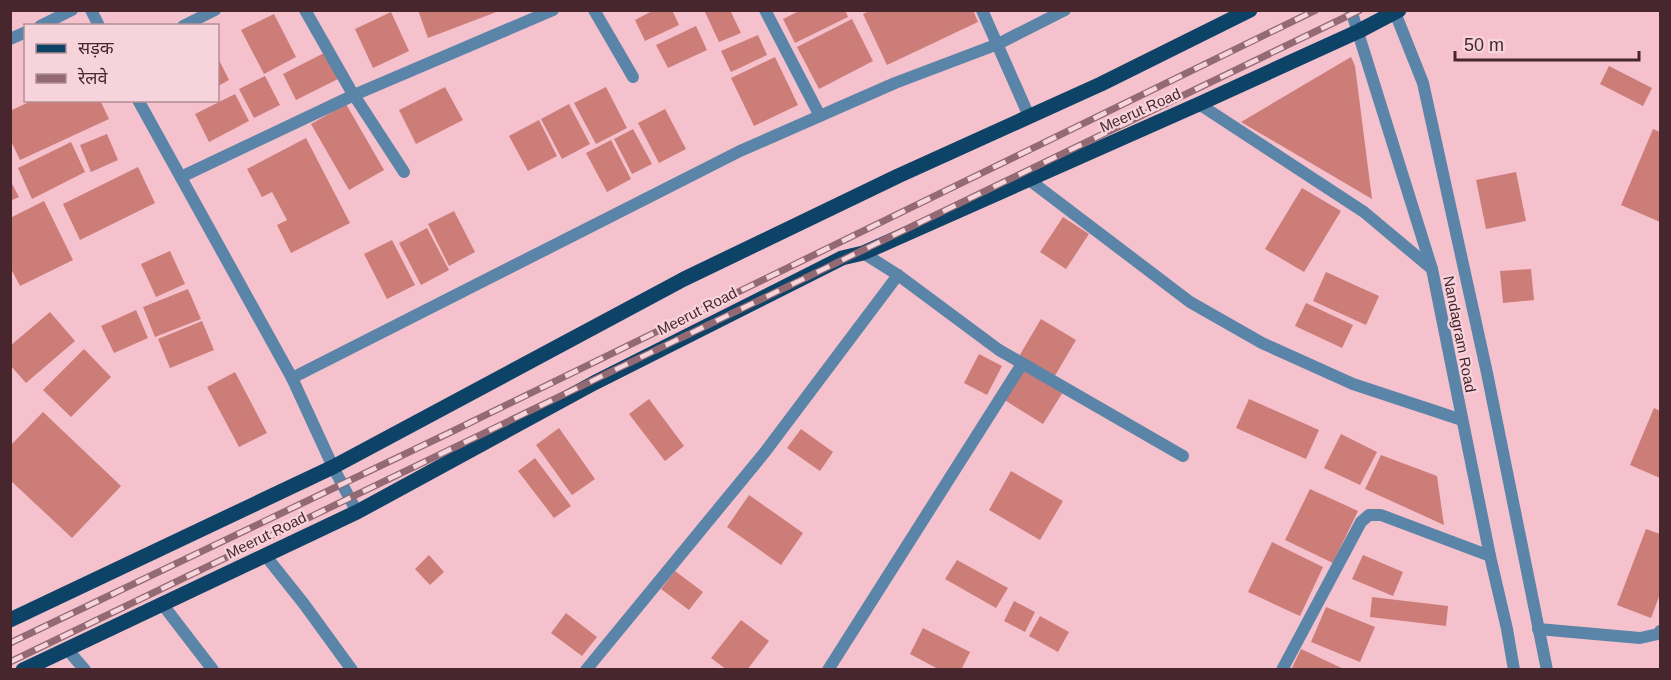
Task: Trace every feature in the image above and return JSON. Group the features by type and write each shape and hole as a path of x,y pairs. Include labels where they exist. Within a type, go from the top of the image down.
{"main road":[{"path":"10,620 333,467 684,279 898,176 1101,84 1250,10"},
{"name":"Meerut Road","path":"23,669 357,512 594,383 842,258 863,254 1359,31 1396,11"}],"street":[{"path":"44,24 72,10"},
{"path":"91,10 98,24"},
{"path":"187,24 215,10"},
{"path":"305,10 354,95 404,172"},
{"path":"181,177 354,95 380,86 553,10"},
{"path":"594,10 633,77"},
{"path":"765,10 820,116"},
{"path":"982,10 1029,116"},
{"path":"292,378 740,151 895,83 998,44 1065,10"},
{"name":"Nandagram Road","path":"1351,10 1432,269 1515,669"},
{"name":"Nandagram Road","path":"1396,11 1423,83 1487,373 1547,669"},
{"path":"10,39 24,33"},
{"path":"139,102 292,378 333,467 357,512"},
{"path":"1198,104 1364,212 1432,269"},
{"path":"1028,179 1190,302 1263,343 1353,384 1462,420"},
{"path":"863,254 898,275 999,350 1183,456"},
{"path":"586,669 765,452 898,275"},
{"path":"828,669 1022,364"},
{"path":"1282,669 1361,522 1369,515 1381,515 1490,556"},
{"path":"265,555 352,669"},
{"path":"163,605 213,669"},
{"path":"1539,628 1640,638 1660,632"},
{"path":"67,650 85,669"}],"building":[{"path":"418,10 499,10 499,11 428,38"},
{"path":"654,10 672,10 679,25 645,41 635,20"},
{"path":"704,10 730,10 741,33 719,42"},
{"path":"801,10 845,10 848,17 795,43 783,19"},
{"path":"871,10 973,10 978,22 887,65 863,14"},
{"path":"391,12 409,51 373,68 355,29"},
{"path":"274,14 296,57 264,74 241,30"},
{"path":"852,19 873,61 819,89 797,47"},
{"path":"696,26 707,50 668,68 656,45"},
{"path":"758,35 767,55 731,72 721,51"},
{"path":"324,53 338,79 296,100 283,74"},
{"path":"775,57 798,105 754,126 731,78"},
{"path":"1351,57 1355,66 1372,199 1241,122"},
{"path":"219,60 229,80 219,85"},
{"path":"1609,66 1652,88 1643,106 1600,84"},
{"path":"265,76 280,105 254,118 239,89"},
{"path":"445,87 463,120 416,144 399,110"},
{"path":"606,87 627,128 596,144 574,103"},
{"path":"235,94 249,121 209,142 195,114"},
{"path":"29,102 101,102 109,119 20,160 10,139 10,111"},
{"path":"346,104 384,170 349,190 311,124"},
{"path":"569,104 590,144 562,159 541,119"},
{"path":"665,109 686,149 659,163 638,123"},
{"path":"539,120 557,156 528,171 509,136"},
{"path":"633,129 652,164 632,174 614,139"},
{"path":"1653,129 1660,132 1660,222 1621,205"},
{"path":"107,134 118,160 91,172 80,145"},
{"path":"306,138 350,223 291,253 277,225 287,220 272,192 262,197 247,169"},
{"path":"611,140 631,179 607,192 586,153"},
{"path":"71,142 85,172 32,199 18,168"},
{"path":"138,167 155,203 80,240 63,204"},
{"path":"1516,172 1526,221 1486,229 1476,180"},
{"path":"10,180 19,197 10,201"},
{"path":"1302,188 1341,211 1304,272 1265,249"},
{"path":"44,201 73,260 20,286 10,267 10,218"},
{"path":"454,211 475,252 449,266 428,224"},
{"path":"1063,217 1089,234 1066,269 1040,252"},
{"path":"427,228 449,270 421,285 399,243"},
{"path":"392,240 415,285 387,299 364,254"},
{"path":"170,251 185,284 156,297 141,264"},
{"path":"1531,269 1534,300 1503,303 1500,271"},
{"path":"1326,272 1379,296 1366,325 1313,301"},
{"path":"188,289 201,319 155,337 143,307"},
{"path":"1306,303 1353,325 1342,348 1295,326"},
{"path":"136,310 148,338 114,353 101,326"},
{"path":"50,312 75,341 26,383 10,365 10,346"},
{"path":"1041,319 1076,340 1053,379 1018,358"},
{"path":"202,321 214,350 170,368 158,339"},
{"path":"84,349 111,377 71,417 43,390"},
{"path":"979,354 1002,366 987,395 964,383"},
{"path":"1022,367 1063,392 1043,424 1003,399"},
{"path":"235,372 267,433 239,447 207,387"},
{"path":"649,399 684,446 665,461 629,414"},
{"path":"1249,399 1319,430 1306,459 1236,428"},
{"path":"1654,408 1660,411 1660,478 1630,465"},
{"path":"43,412 121,486 72,538 10,480 10,446"},
{"path":"559,428 595,479 572,495 536,445"},
{"path":"801,429 833,452 820,471 787,448"},
{"path":"1341,434 1377,452 1360,485 1324,468"},
{"path":"1381,455 1437,476 1444,525 1365,489"},
{"path":"535,458 571,506 554,518 518,471"},
{"path":"1011,471 1063,501 1040,540 989,510"},
{"path":"1310,489 1358,511 1333,563 1285,540"},
{"path":"749,495 803,533 781,565 727,527"},
{"path":"1646,529 1660,534 1660,594 1651,618 1617,605"},
{"path":"1272,542 1323,567 1300,616 1248,592"},
{"path":"429,555 444,572 430,585 415,569"},
{"path":"1363,555 1403,572 1393,596 1352,579"},
{"path":"957,560 1008,588 996,608 945,579"},
{"path":"675,571 703,592 689,610 661,589"},
{"path":"1372,597 1448,606 1446,626 1370,617"},
{"path":"1014,601 1035,612 1025,632 1004,621"},
{"path":"1326,607 1375,627 1360,662 1311,642"},
{"path":"566,613 597,637 582,656 551,633"},
{"path":"1040,616 1069,632 1058,652 1029,636"},
{"path":"741,620 769,641 747,670 727,670 711,658"},
{"path":"923,628 970,652 961,670 940,670 910,654"},
{"path":"1301,649 1346,670 1291,670"}],"railway":[{"path":"10,643 451,432 1316,10"},
{"path":"10,662 1360,10"}]}
